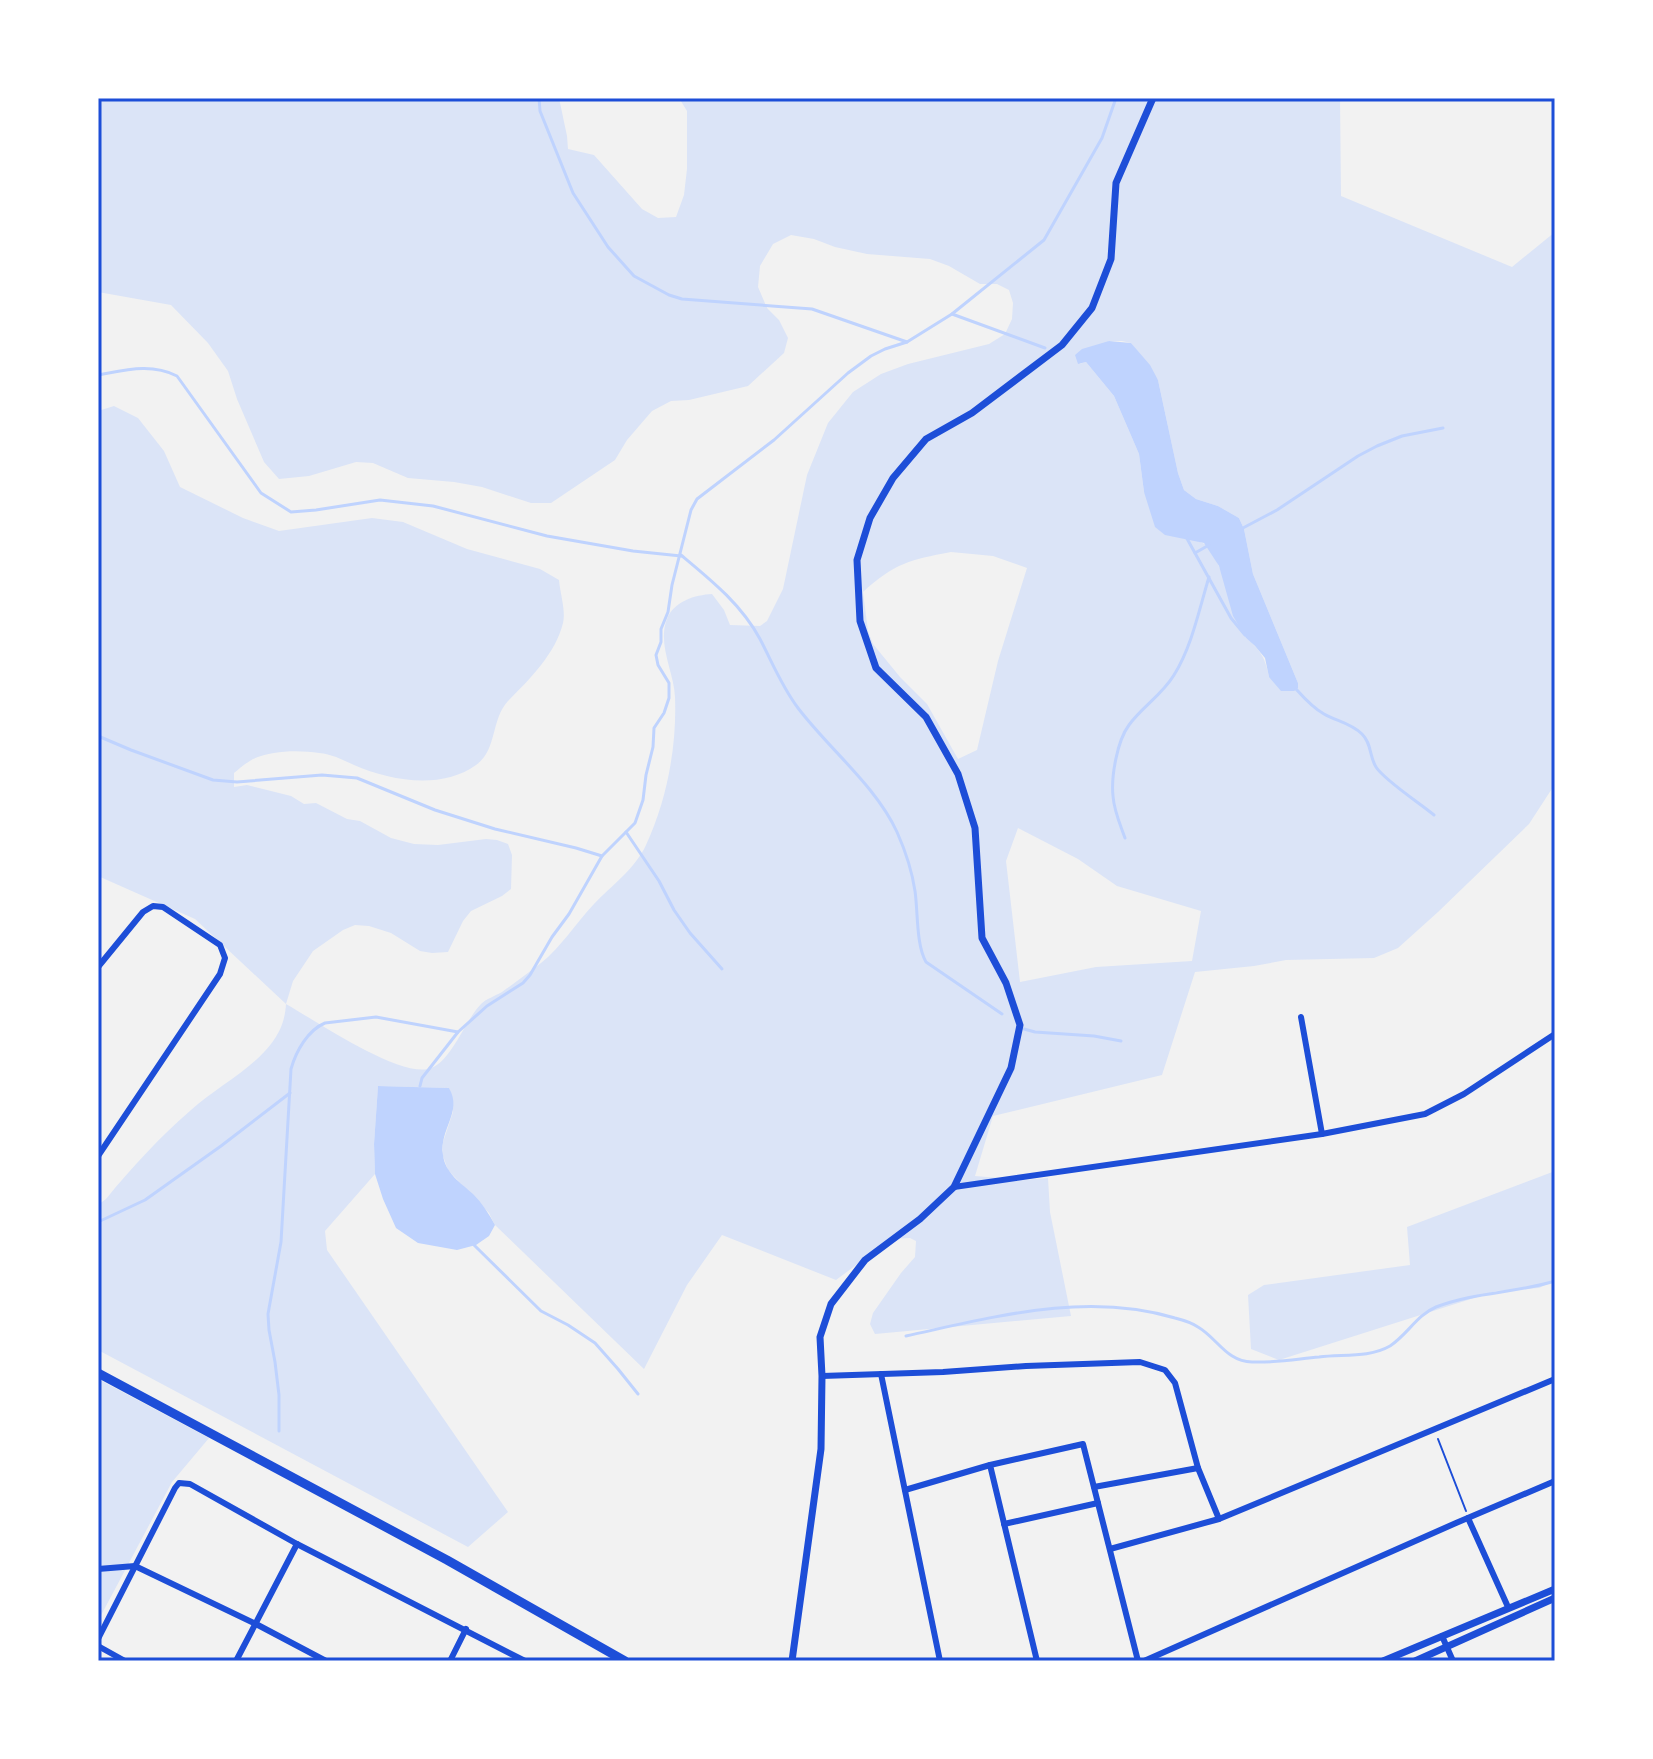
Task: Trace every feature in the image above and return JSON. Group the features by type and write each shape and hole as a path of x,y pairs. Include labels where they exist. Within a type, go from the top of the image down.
{"main road":[{"path":"98,1373 447,1560 625,1661"}],"street":[{"path":"792,1661 821,1449 820,1337 831,1304 865,1260 920,1219 954,1187 1011,1068 1020,1025 1006,983 982,938 975,828 958,774 926,717 876,668 860,621 857,560 870,518 893,478 926,439 972,413 1062,345 1092,308 1111,259 1116,183 1153,98"},
{"path":"98,967 143,912 153,906 163,907 220,945 225,958 220,974 98,1156"},
{"path":"1301,1017 1322,1134"},
{"path":"954,1187 1322,1134 1425,1114 1464,1094 1555,1034"},
{"path":"822,1376 1140,1362 1165,1370 1175,1383 1198,1468 1219,1519"},
{"path":"881,1374 940,1661"},
{"path":"1110,1549 1219,1519 1555,1379"},
{"path":"905,1490 990,1465 1083,1444 1141,1661 1555,1481"},
{"path":"990,1465 1037,1661"},
{"path":"1094,1487 1198,1468"},
{"path":"98,1639 179,1483 190,1484 297,1544 525,1661"},
{"path":"1004,1524 1098,1503"},
{"path":"1468,1518 1508,1607"},
{"path":"236,1661 297,1544"},
{"path":"98,1569 135,1566 326,1661"},
{"path":"1383,1661 1555,1589"},
{"path":"1415,1661 1555,1598"},
{"path":"450,1661 466,1629"},
{"path":"1442,1636 1453,1661"},
{"path":"98,1646 125,1661"}],"path":[{"path":"1434,1430 1468,1518"}],"shaded area":[{"path":"98,98 559,98 568,149 594,155 642,209 658,218 676,217 684,195 687,111 679,98 1340,98 1341,196 1512,267 1555,232 1555,784 1529,824 1398,948 1374,958 1286,960 1195,972 1162,1075 993,1116 975,1176 1024,1180 1048,1178 1050,1212 1071,1316 875,1334 870,1324 873,1313 915,1257 916,1241 910,1238 891,1239 836,1280 722,1235 687,1285 644,1369 495,1225 489,1213 448,1170 443,1156 443,1142 453,1112 449,1088 378,1086 375,1174 325,1231 327,1250 508,1512 468,1547 98,1350 98,1205 180,1120 263,1053 280,1030 286,1004 377,1056 414,1069 428,1069 436,1066 450,1051 481,1004 507,989 548,957 636,862 653,828 665,791 674,734 674,687 664,638 670,613 686,600 712,594 730,625 760,626 767,621 783,589 807,475 828,423 853,392 881,374 908,364 989,344 1005,334 1012,319 1013,303 1009,290 997,284 980,284 930,259 867,254 791,235 773,244 760,266 758,287 767,308 779,320 788,338 784,353 748,386 689,400 671,401 652,411 627,440 615,460 551,503 531,503 482,487 408,478 373,463 356,462 309,476 279,479 264,462 228,371 208,343 171,305 98,292","holes":["1109,341 1131,343 1158,380 1184,490 1196,499 1218,506 1239,518 1253,574 1298,683 1269,677 1262,655 1246,638 1223,575 1211,552 1144,492 1139,454 1114,396 1086,362 1079,364","951,552 993,556 1027,568 998,661 977,750 958,759 927,704 873,644 868,631 863,592 884,575 913,561","1018,828 1078,859 1117,886 1201,911 1192,961 1096,967 1020,982 1006,861"]},
{"path":"114,406 138,418 164,451 180,487 243,518 279,531 372,518 403,522 467,549 540,569 559,580 564,613 559,634 541,665 503,708 487,752 476,765 447,778 400,779 368,771 328,755 295,751 261,756 234,773 234,787 247,785 291,796 304,804 316,803 391,838 414,844 438,845 497,840 508,844 512,855 511,889 471,911 448,952 420,951 391,933 355,925 313,951 293,981 286,1004 195,919 98,876 98,411"},
{"path":"1555,1171 1555,1280 1539,1288 1496,1291 1279,1360 1251,1349 1248,1295 1264,1285 1410,1265 1407,1227"},
{"path":"98,1379 209,1438 172,1482 98,1621"}],"water":[{"path":"1109,341 1131,343 1158,380 1184,490 1196,499 1218,506 1239,518 1253,574 1298,683 1294,691 1281,691 1269,677 1265,658 1246,638 1233,616 1219,566 1204,543 1165,535 1155,527 1144,492 1139,454 1114,396 1086,362 1078,364 1075,355 1082,349"},
{"path":"378,1086 449,1088 453,1105 444,1137 444,1161 454,1177 479,1201 495,1225 489,1236 476,1245 457,1250 418,1243 396,1228 375,1174"}],"waterway":[{"path":"539,98 540,111 573,193 608,247 634,276 682,299 812,309 907,342"},
{"path":"420,1086 422,1078 458,1032 530,975 602,856 635,823 643,800 654,728 669,698 669,683 656,655 691,510 697,499 774,440 848,373 871,356 907,342 952,314 1044,240 1102,138 1116,98"},
{"path":"952,314 1045,348"},
{"path":"98,375 148,369 177,376 261,493 291,512 380,500 433,506 547,536 681,556"},
{"path":"1241,529 1277,510 1377,446 1402,436 1443,428"},
{"path":"1185,535 1231,618 1245,635"},
{"path":"1195,553 1209,545"},
{"path":"681,555 725,593 744,615 798,708 865,783 888,815 910,868 919,937 926,962 1002,1014"},
{"path":"1125,838 1113,796 1118,749 1129,725 1164,689 1180,664 1209,577"},
{"path":"1296,689 1320,712 1362,734 1380,772 1434,815"},
{"path":"98,736 213,780 237,782 322,775 357,778 435,810 602,856"},
{"path":"626,832 690,933 722,969"},
{"path":"279,1431 279,1395 268,1314 281,1242 291,1069 296,1055 308,1036 325,1023 376,1017 458,1032"},
{"path":"1024,1029 1121,1041"},
{"path":"98,1222 145,1200 290,1093"},
{"path":"474,1245 541,1311 595,1343 638,1394"},
{"path":"906,1336 1040,1310 1108,1307 1141,1310 1190,1323 1229,1354 1243,1361 1356,1355 1390,1346 1436,1307 1465,1298 1555,1281"}]}
